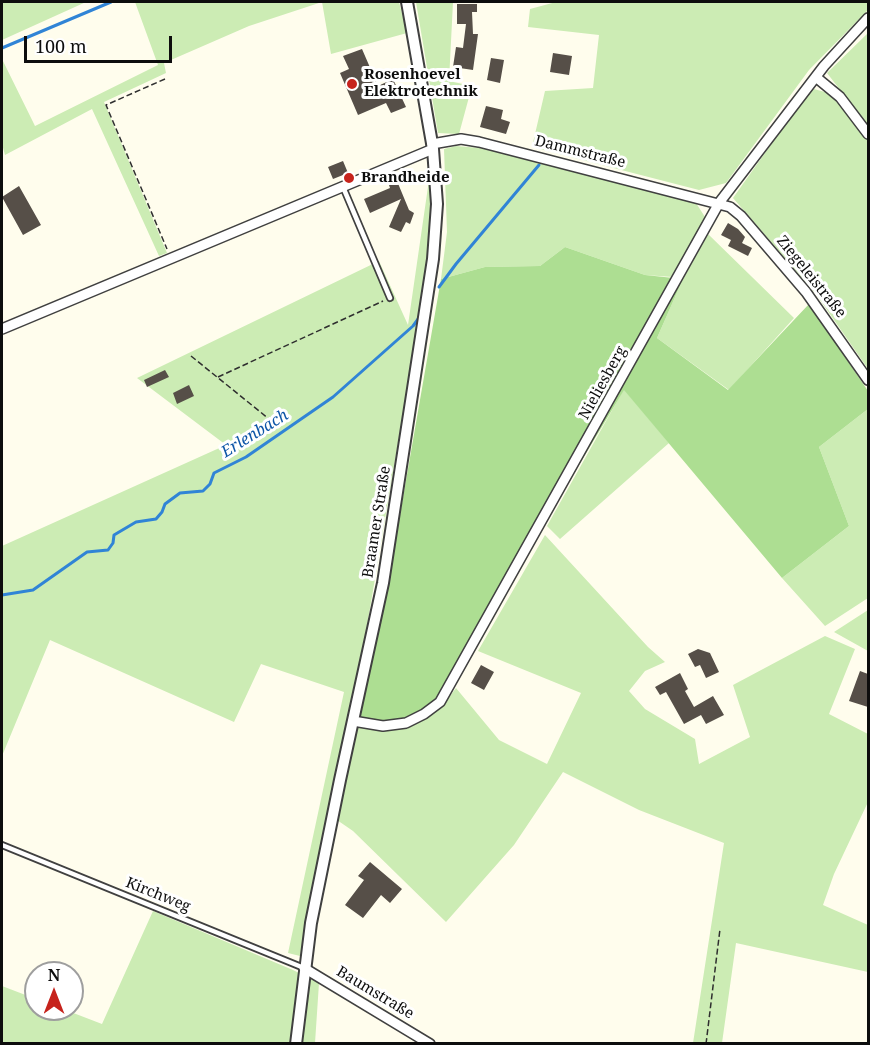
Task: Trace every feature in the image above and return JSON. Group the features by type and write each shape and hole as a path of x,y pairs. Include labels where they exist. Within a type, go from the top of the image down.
{"street":[{"name":"Braamer Straße","path":"297,1044 304,968 322,864 383,583 434,259 436,204 433,146 407,2"},
{"name":"Nieliesberg","path":"353,721 383,726 406,723 424,714 440,702 720,203 824,66 868,18"},
{"path":"817,78 840,97 868,134"},
{"name":"Dammstraße","path":"433,146 461,139 479,142 720,203"},
{"path":"2,329 343,187 433,146"},
{"name":"Ziegeleistraße","path":"720,203 730,207 741,216 806,292 868,380"},
{"name":"Baumstraße","path":"304,968 430,1044"}],"lane":[{"path":"343,187 390,298"},
{"name":"Kirchweg","path":"2,845 304,968"}],"path":[{"path":"165,79 106,105 171,258"},
{"path":"218,376 390,298"},
{"path":"191,356 274,423"},
{"path":"706,1044 720,928"}],"green space":[{"path":"2,2 86,2 2,40"},
{"path":"135,2 322,2 249,26 164,63 166,73 104,102 167,253 159,256 92,109 5,155 2,144 2,59 35,126 158,65"},
{"path":"322,2 399,2 407,33 331,54"},
{"path":"416,2 453,2 449,81 472,86 459,134 438,133"},
{"path":"556,2 868,2 868,10 809,70 726,183 699,190 532,147 545,91 593,88 599,35 528,27 530,9"},
{"path":"868,33 868,126 827,73"},
{"path":"814,89 832,94 868,141 868,369 816,294 733,198 804,98"},
{"path":"456,146 480,148 544,163 696,203 705,217 673,277 645,275 565,247 540,266 485,267 441,279 447,232 444,149"},
{"path":"430,173 432,214 428,265 368,620 300,956 288,953 344,692 261,664 234,722 50,640 2,756 2,546 226,445 137,378 379,261 408,325"},
{"path":"708,234 794,318 729,390 657,338 683,279"},
{"path":"565,247 645,275 683,279 657,338 728,390 809,304 868,391 868,409 819,447 849,526 782,578 624,390 438,700 423,712 405,718 384,721 360,719 388,584 441,279 485,267 540,266"},
{"path":"624,389 669,443 560,539 547,526"},
{"path":"868,409 868,598 825,626 782,578 849,526 819,447"},
{"path":"545,535 648,647 665,662 645,671 629,691 645,709 695,739 699,764 750,737 733,685 825,636 855,649 829,714 868,734 868,802 834,874 823,905 868,925 868,972 736,943 722,1043 693,1043 724,843 639,810 563,772 514,845 446,922 353,831 337,820 360,719 383,729 443,705 456,688 499,740 547,764 581,693 478,651"},
{"path":"868,610 868,651 834,632"},
{"path":"153,911 319,983 315,1043 2,1043 2,986 24,994 24,1021 84,1021 84,1017 102,1024"}],"building":[{"path":"457,4 477,4 477,12 472,12 473,34 478,34 473,70 453,67 456,47 463,48 466,24 457,24"},
{"path":"362,49 378,86 393,79 406,107 391,113 386,103 358,115 340,73 349,69 343,56"},
{"path":"553,53 572,56 569,75 550,72"},
{"path":"491,58 504,60 500,83 487,80"},
{"path":"486,106 503,110 501,119 510,122 506,134 480,127"},
{"path":"343,161 348,173 333,179 328,167"},
{"path":"397,181 409,210 414,213 410,224 406,222 401,232 389,227 401,199 370,213 364,199 390,188 389,185"},
{"path":"19,186 41,225 23,235 2,197"},
{"path":"728,223 745,237 742,243 752,248 748,256 728,246 731,240 721,235"},
{"path":"165,370 169,377 147,387 144,380"},
{"path":"189,385 194,396 177,404 173,393"},
{"path":"698,649 710,653 719,672 706,678 700,665 695,667 688,654"},
{"path":"481,665 494,672 484,690 471,683"},
{"path":"860,671 868,674 868,707 849,701"},
{"path":"680,673 688,689 685,691 694,707 713,696 724,715 706,724 701,715 684,724 666,692 660,695 655,687"},
{"path":"370,862 402,889 390,903 381,895 363,918 345,905 364,880 358,876"}],"waterway":[{"path":"2,48 111,2"},
{"name":"Erlenbach","path":"439,287 539,165"},
{"name":"Erlenbach","path":"2,595 33,590 87,552 108,550 113,543 114,535 136,522 156,519 165,504 180,493 203,491 210,484 214,473 246,457 333,397 413,326 421,315"}],"place":[{"name":"Rosenhoevel Elektrotechnik","path":"352,84"},
{"name":"Brandheide","path":"349,178"}]}
